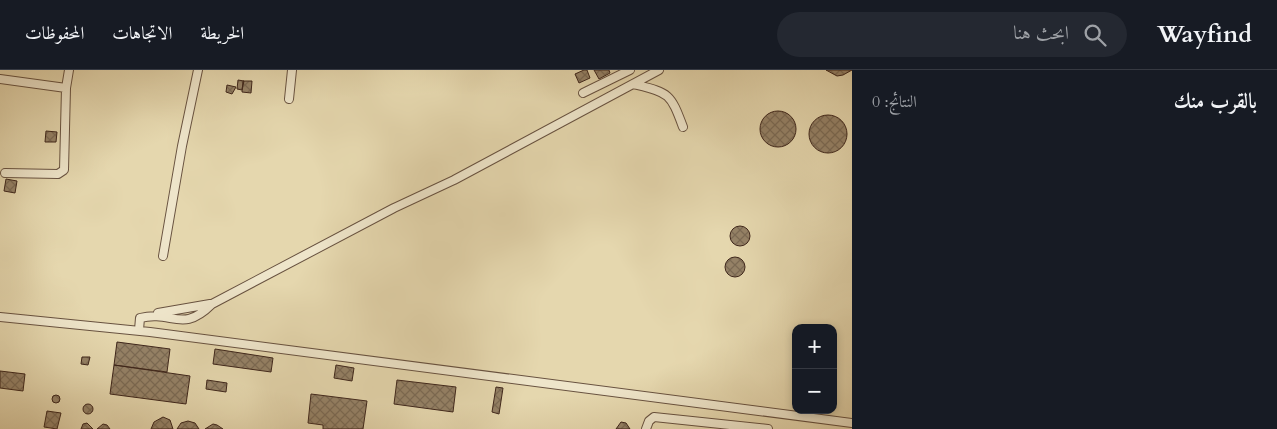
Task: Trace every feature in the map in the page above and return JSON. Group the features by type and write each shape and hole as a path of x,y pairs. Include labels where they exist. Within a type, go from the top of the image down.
{"street":[{"path":"5,173 58,174 64,170 66,88 69,70"},
{"path":"163,256 182,146 198,70"},
{"path":"289,99 292,70"},
{"path":"583,93 614,74 630,70"},
{"path":"139,330 140,318 146,316 183,320 193,319 212,304 394,208 454,180 659,70"},
{"path":"0,78 66,88"},
{"path":"633,84 666,94 674,104 683,128"},
{"path":"0,316 139,330 852,423"},
{"path":"646,429 649,421 654,417 768,429"}],"building":[{"path":"587,70 590,78 579,83 575,74"},
{"path":"594,70 609,70 610,73 599,79"},
{"path":"826,70 852,70 837,76"},
{"path":"238,80 244,81 242,90 237,89"},
{"path":"243,81 252,81 251,93 242,92"},
{"path":"227,85 236,87 232,94 226,92"},
{"path":"778,111 785,112 791,116 795,122 795,136 791,142 785,146 778,147 771,146 765,142 761,136 760,129 761,122 765,116 771,112"},
{"path":"828,115 835,116 841,121 846,127 846,141 841,147 835,152 828,153 821,152 815,147 810,141 809,134 810,127 815,121 821,116"},
{"path":"46,131 57,132 56,142 45,142"},
{"path":"6,179 17,181 15,193 4,191"},
{"path":"740,226 747,229 750,236 747,243 740,246 733,243 730,236 733,229"},
{"path":"735,257 742,260 745,267 742,274 735,277 728,274 725,267 728,260"},
{"path":"117,342 170,349 167,372 114,365"},
{"path":"215,349 273,358 271,372 213,364"},
{"path":"82,357 90,357 88,365 81,364"},
{"path":"114,365 190,376 186,404 110,394"},
{"path":"336,365 354,368 352,381 334,378"},
{"path":"0,371 25,374 23,391 0,388"},
{"path":"207,380 227,383 226,392 206,389"},
{"path":"397,380 456,387 453,412 394,404"},
{"path":"496,387 503,388 499,414 492,412"},
{"path":"311,394 367,401 363,429 323,429 323,425 308,423"},
{"path":"56,395 60,399 56,403 52,399"},
{"path":"86,404 90,404 93,409 92,413 86,414 83,411 83,407"},
{"path":"47,411 61,413 57,429 44,427"},
{"path":"163,417 170,420 173,429 151,429 154,422"},
{"path":"188,421 195,423 199,429 177,429 181,423"},
{"path":"621,422 626,423 630,429 616,429"},
{"path":"87,423 93,429 81,429 83,424"},
{"path":"103,424 107,425 110,429 97,429"},
{"path":"213,424 217,425 223,429 205,429"}]}
